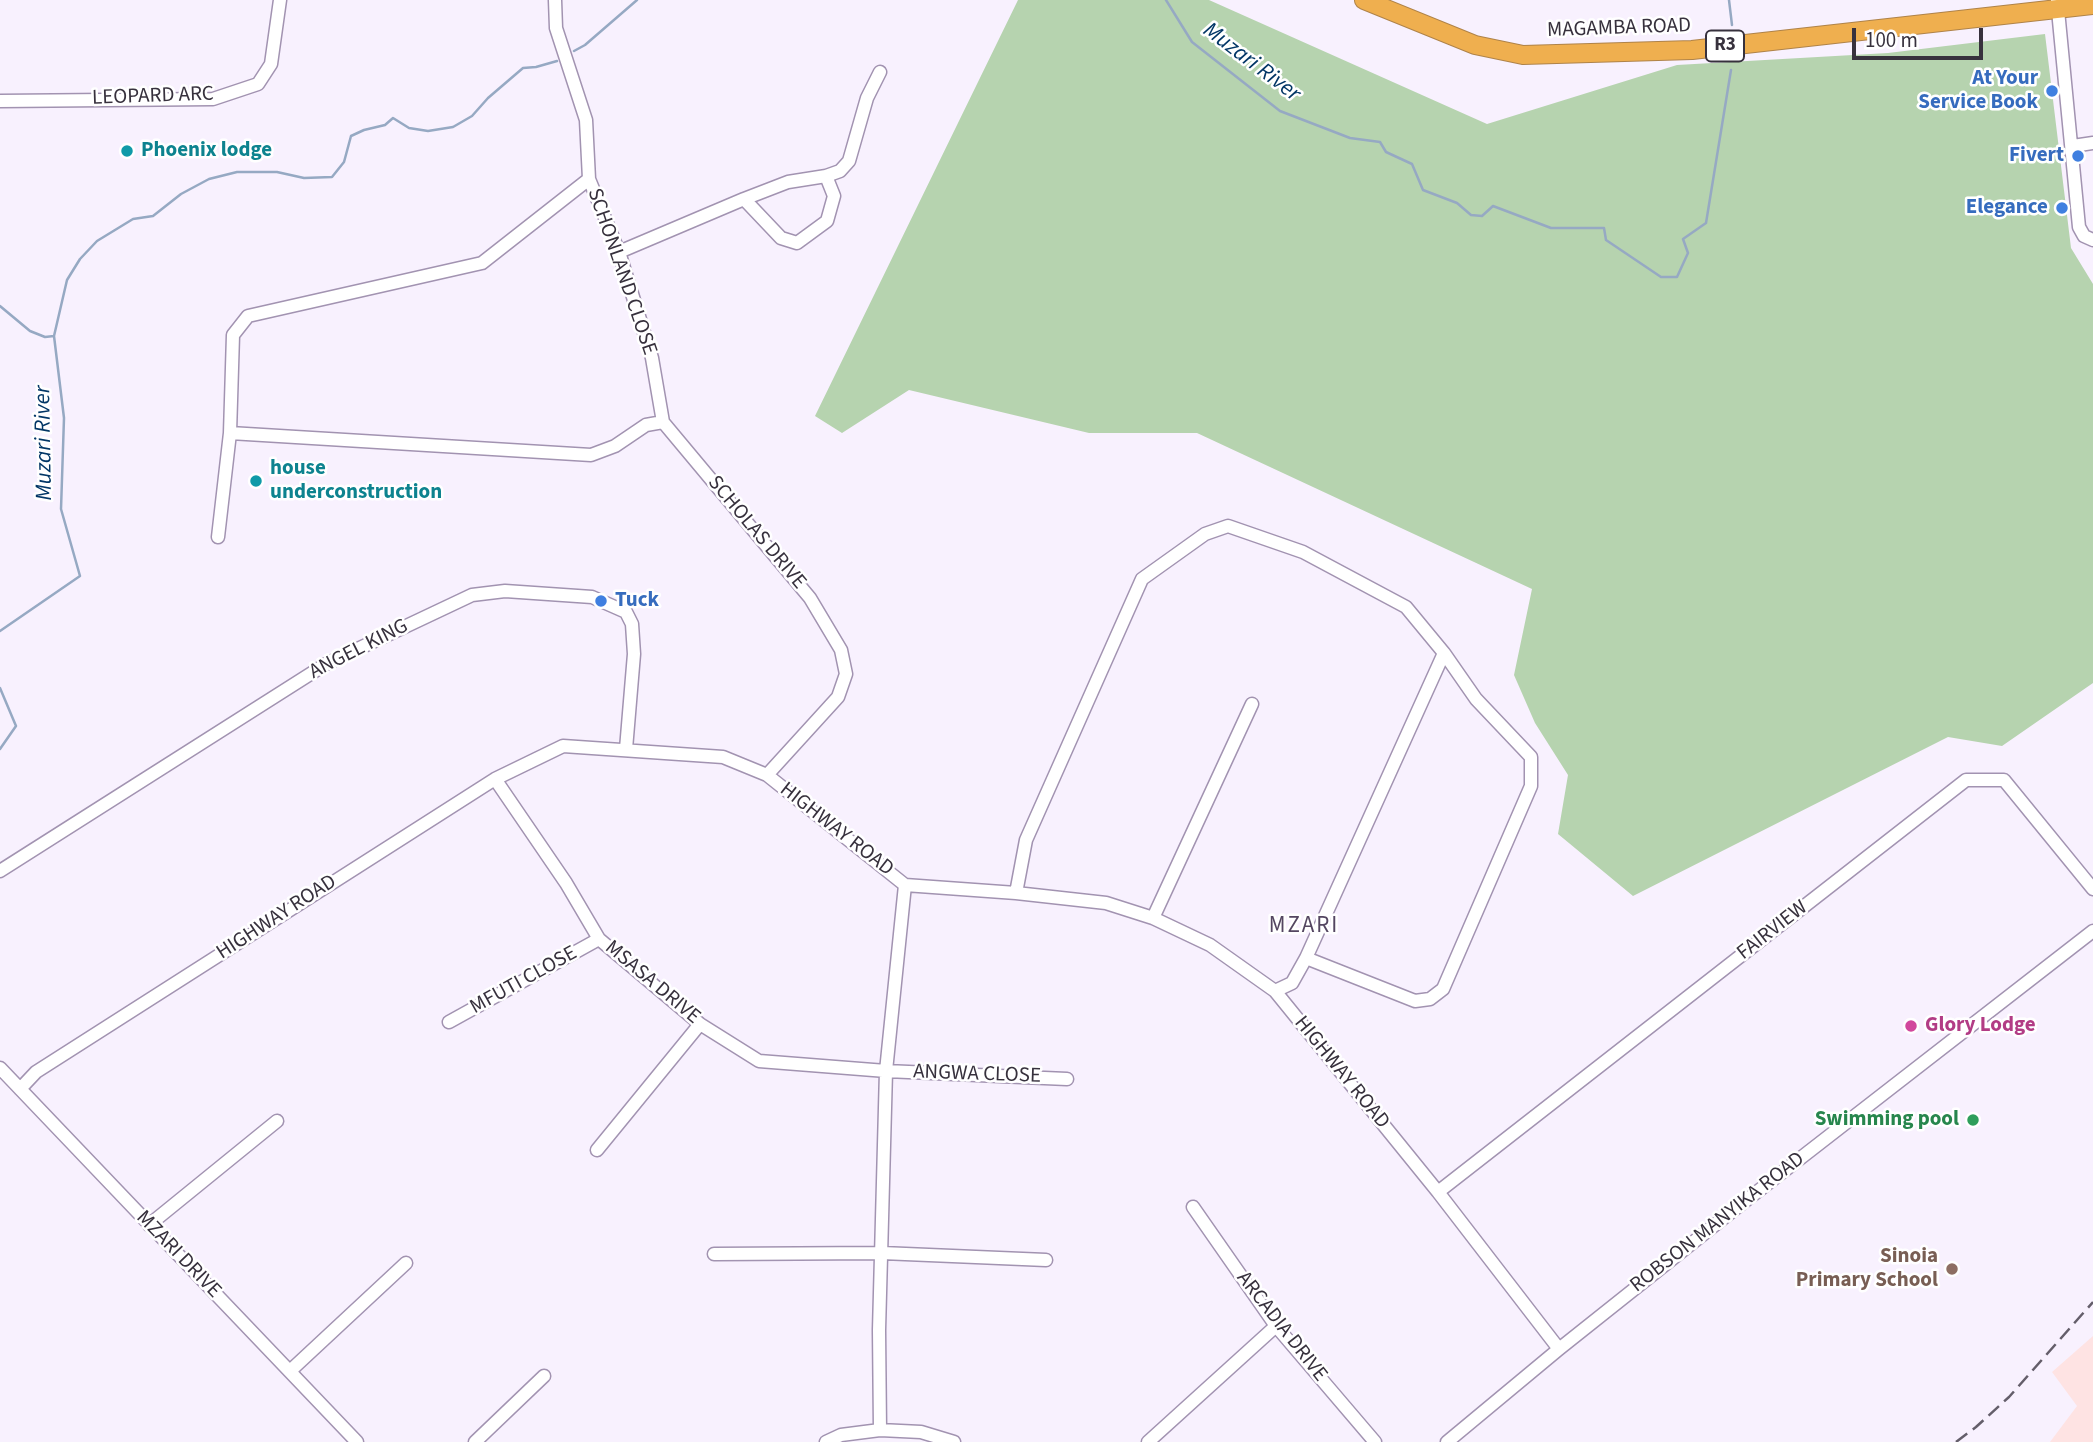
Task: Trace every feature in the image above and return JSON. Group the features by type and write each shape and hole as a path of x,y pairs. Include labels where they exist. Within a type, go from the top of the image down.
{"highway":[{"name":"MAGAMBA ROAD","path":"1364,0 1475,45 1522,55 1692,50 2057,5 2093,5"}],"street":[{"name":"LEOPARD ARC","path":"0,101 213,99 258,84 271,64 280,0"},
{"name":"SCHONLAND CLOSE","path":"555,0 556,28 586,120 589,179 619,252 652,358 663,422"},
{"path":"2057,5 2079,227 2084,236 2093,240"},
{"path":"619,252 788,182 840,171 849,161 867,98 880,72"},
{"path":"2073,146 2093,143"},
{"path":"744,199 781,238 797,243 827,221 834,195 826,176"},
{"path":"218,537 230,433 233,335 248,316 482,263 589,179"},
{"path":"230,433 591,454 615,446 646,425 663,422"},
{"name":"SCHOLAS DRIVE","path":"663,422 810,598 841,650 846,674 838,697 767,775"},
{"path":"1016,893 1026,840 1142,579 1205,534 1228,526 1303,552 1406,607 1444,653 1476,699 1531,757 1531,786 1443,989 1430,999 1415,1001 1306,958"},
{"name":"ANGEL KING","path":"0,871 326,664 472,595 505,591 592,597 626,612 632,624 634,654 626,748"},
{"path":"1275,991 1292,983 1306,958 1444,653"},
{"path":"1153,918 1252,704"},
{"name":"HIGHWAY ROAD","path":"20,1089 36,1072 495,779 563,746 626,748 723,757 767,775 905,885 1106,903 1153,918 1210,945 1275,991 1438,1192 1559,1349"},
{"name":"MSASA DRIVE","path":"495,779 566,883 599,939 701,1024 759,1061 886,1071"},
{"name":"FAIRVIEW","path":"1438,1192 1966,780 2004,780 2093,889"},
{"path":"880,1430 886,1071 905,885"},
{"name":"ROBSON MANYIKA ROAD","path":"1447,1442 1735,1209 2093,932"},
{"name":"MFUTI CLOSE","path":"449,1022 599,939"},
{"path":"597,1150 701,1024"},
{"name":"MZARI DRIVE","path":"0,1068 355,1441"},
{"name":"ANGWA CLOSE","path":"886,1071 1068,1079"},
{"path":"149,1225 277,1121"},
{"name":"ARCADIA DRIVE","path":"1193,1207 1276,1326 1375,1442"},
{"path":"714,1254 882,1253 1046,1260"},
{"path":"290,1371 407,1263"},
{"path":"1148,1442 1276,1326"},
{"path":"475,1442 544,1376"},
{"path":"826,1442 842,1435 880,1430 921,1432 954,1442"}],"shaded area":[{"path":"2093,1336 2093,1442 2050,1442 2077,1406 2052,1372"}],"green space":[{"path":"1018,0 1209,0 1487,124 1677,65 1888,53 2045,34 2071,248 2093,284 2093,683 2002,746 1948,737 1633,896 1558,834 1568,775 1535,723 1514,675 1532,589 1197,433 1089,433 909,390 842,433 815,416"}],"waterway":[{"path":"574,51 585,45 637,0"},
{"name":"Muzari River","path":"1166,0 1192,42 1280,111 1350,138 1380,142 1386,152 1412,164 1423,190 1457,203 1471,215 1482,216 1493,206 1551,228 1604,228 1606,240 1661,277 1677,277 1688,253 1683,239 1706,223 1731,70"},
{"name":"Muzari River","path":"1729,0 1732,25"},
{"path":"0,631 80,576 61,509 64,418 54,336 67,280 80,259 97,241 133,219 153,216 181,194 209,179 237,172 277,172 304,178 332,177 344,162 351,136 385,125 393,118 409,128 428,131 453,127 472,116 488,98 523,68 557,61"},
{"path":"0,306 30,331 45,337 54,336"},
{"name":"Muzari River","path":"0,688 16,726 0,749"}],"railway":[{"path":"1956,1442 2009,1397 2093,1302"}],"place":[{"name":"At Your Service Book","path":"2052,91"},
{"name":"Phoenix lodge","path":"127,151"},
{"name":"Fivert","path":"2078,156"},
{"name":"Elegance","path":"2062,208"},
{"name":"house underconstruction","path":"256,481"},
{"name":"Tuck","path":"601,601"},
{"name":"Glory Lodge","path":"1911,1026"},
{"name":"Swimming pool","path":"1973,1120"},
{"name":"Sinoia Primary School","path":"1952,1269"}],"district":[{"name":"MZARI","path":"1304,927"}]}
